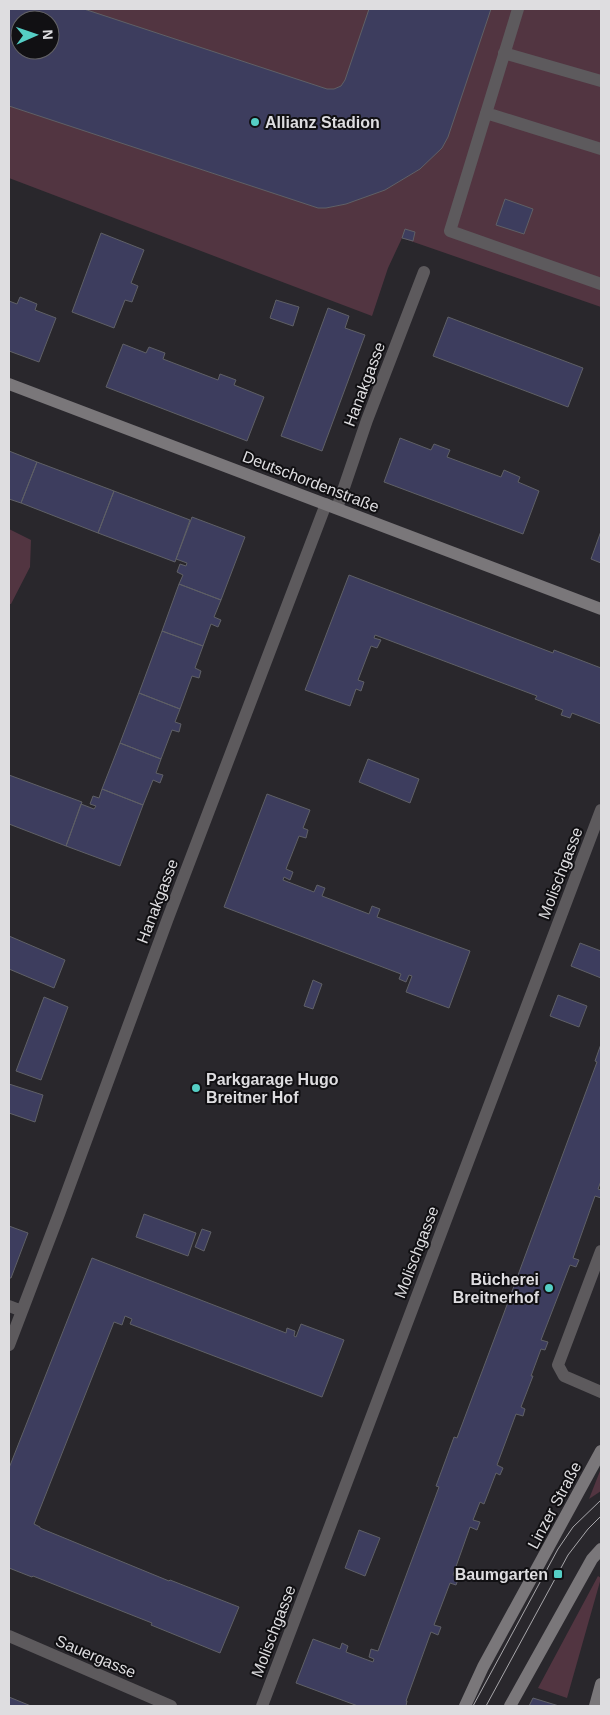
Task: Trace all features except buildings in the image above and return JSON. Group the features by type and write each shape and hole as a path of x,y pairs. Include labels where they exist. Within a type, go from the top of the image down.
{"street":[{"path":"518,9 450,232 601,284"},
{"path":"504,53 601,81"},
{"path":"486,113 601,149"},
{"name":"Hanakgasse","path":"9,1345 168,918 331,506 368,420 424,272"},
{"name":"Deutschordenstraße","path":"9,384 601,609"},
{"name":"Molischgasse","path":"262,1706 601,810"},
{"path":"601,1251 558,1365 564,1376 601,1392"},
{"path":"9,1306 22,1311"},
{"name":"Linzer Straße","path":"464,1706 483,1667 601,1451"},
{"path":"510,1706 592,1559 601,1550"},
{"name":"Sauergasse","path":"9,1636 171,1706"},
{"path":"595,1706 601,1684"}],"shaded area":[{"path":"9,9 601,9 601,307 402,238 388,268 372,316 9,178"},
{"path":"9,529 31,540 30,567 11,604 9,604"},
{"path":"601,1469 601,1491 589,1499 600,1471"},
{"path":"598,1576 601,1578 567,1698 538,1688"}],"tram line":[{"path":"473,1706 558,1549 573,1527 601,1500"},
{"path":"486,1706 568,1555 588,1529 601,1516"}],"place":[{"name":"Allianz Stadion","path":"255,122"},
{"name":"Parkgarage Hugo Breitner Hof","path":"196,1088"},
{"name":"Bücherei Breitnerhof","path":"549,1288"},
{"name":"Baumgarten","path":"558,1574"}]}
